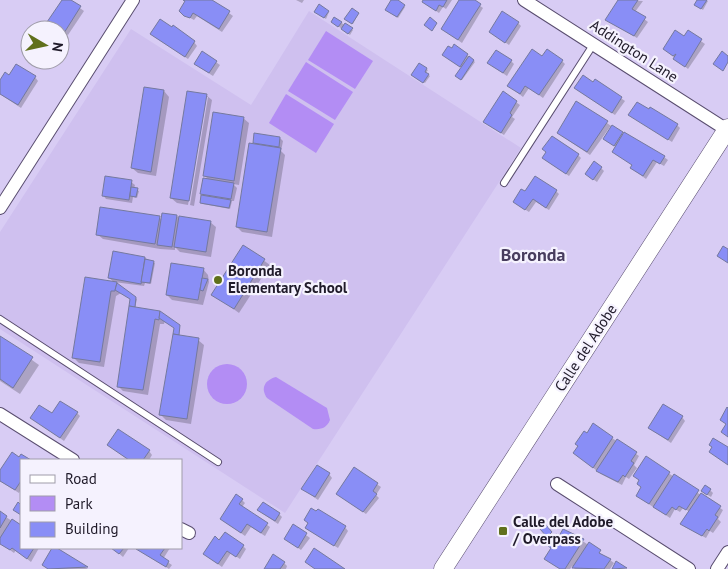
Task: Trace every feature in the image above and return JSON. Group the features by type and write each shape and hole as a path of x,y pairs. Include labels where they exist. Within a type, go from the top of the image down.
{"street":[{"path":"0,208 133,0"},
{"name":"Addington Lane","path":"524,0 727,129"},
{"name":"Calle del Adobe","path":"443,569 727,129"},
{"path":"0,414 71,459"},
{"path":"557,484 689,569"},
{"path":"716,569 728,552"}],"lane":[{"path":"504,182 593,44"},
{"path":"0,319 218,462"}],"shaded area":[{"name":"Boronda Elementary School","path":"309,11 521,148 285,513 0,329 0,232 131,29 251,105"}],"green space":[{"path":"326,31 373,61 355,89 308,60"},
{"path":"306,62 353,92 335,120 288,91"},
{"path":"286,94 334,124 316,153 269,123"},
{"path":"231,364 238,367 244,373 247,384 246,392 238,401 231,404 223,404 216,401 208,392 207,380 210,373 219,365"},
{"path":"276,377 327,408 330,420 324,428 313,429 267,398 264,391 266,382"}],"building":[{"path":"62,0 71,0 81,6 70,23 70,20 48,20"},
{"path":"183,0 212,0 230,11 219,29 193,13 190,18 184,16 179,11 185,1"},
{"path":"391,0 398,0 405,5 397,17 385,10"},
{"path":"423,0 447,0 443,7 439,5 436,11 422,2"},
{"path":"459,0 475,0 481,4 458,40 441,29"},
{"path":"618,0 638,0 632,9 646,17 634,36 605,20"},
{"path":"697,0 707,0 701,9 694,5"},
{"path":"319,4 329,11 324,18 314,12"},
{"path":"352,8 359,13 352,24 344,19"},
{"path":"502,11 519,22 505,43 489,32"},
{"path":"334,17 342,22 338,27 331,22"},
{"path":"430,17 437,23 432,31 424,25"},
{"path":"160,19 172,27 173,25 195,41 185,57 150,34"},
{"path":"345,23 353,28 348,34 341,29"},
{"path":"675,30 684,36 688,30 702,39 685,67 673,59 676,54 673,56 663,49"},
{"path":"454,44 468,54 460,67 442,55 448,46 452,48"},
{"path":"532,49 542,56 547,49 563,60 539,95 525,86 520,94 507,86"},
{"path":"496,50 512,60 503,73 487,63"},
{"path":"202,51 217,61 209,73 194,64"},
{"path":"722,51 728,56 728,62 723,71 713,64"},
{"path":"469,56 474,60 461,80 455,76"},
{"path":"419,63 427,68 425,72 429,74 423,83 411,75"},
{"path":"16,64 20,66 20,70 26,70 36,76 18,105 0,94 0,80 5,72 9,75"},
{"path":"583,75 593,82 595,79 622,97 612,113 574,88"},
{"path":"144,87 164,90 151,172 131,168"},
{"path":"187,91 207,94 189,201 170,198"},
{"path":"503,91 517,101 510,113 512,115 501,133 483,122"},
{"path":"576,101 608,121 587,152 557,133"},
{"path":"637,102 649,109 650,107 678,124 668,140 628,115"},
{"path":"213,112 244,117 234,181 203,176"},
{"path":"612,125 623,132 614,146 603,139"},
{"path":"624,132 665,156 660,164 653,160 643,176 630,168 632,165 612,152"},
{"path":"254,133 280,137 279,147 253,143"},
{"path":"552,136 579,154 566,174 542,158 546,152 542,149"},
{"path":"249,143 281,148 267,232 236,227"},
{"path":"594,161 602,167 593,180 585,174"},
{"path":"105,176 132,180 129,200 102,196"},
{"path":"535,176 557,190 546,208 533,199 525,210 513,202 521,189 525,191"},
{"path":"203,178 234,183 231,199 200,194"},
{"path":"131,187 138,188 136,197 130,196"},
{"path":"201,195 231,200 229,208 200,203"},
{"path":"100,207 160,216 155,244 96,235"},
{"path":"162,213 177,215 172,247 157,245"},
{"path":"179,216 211,221 206,252 174,247"},
{"path":"243,245 265,259 234,309 211,295"},
{"path":"723,246 728,249 728,263 717,256"},
{"path":"113,251 145,257 141,284 108,278"},
{"path":"145,259 154,261 150,283 141,282"},
{"path":"171,263 204,268 198,300 166,295"},
{"path":"85,277 117,282 115,291 111,291 100,362 72,358"},
{"path":"202,278 208,279 203,291 200,290"},
{"path":"117,283 136,297 135,307 129,306 130,299 115,290"},
{"path":"129,306 160,311 159,320 155,319 143,390 117,387"},
{"path":"160,311 180,325 179,335 173,334 174,328 159,318"},
{"path":"173,334 199,338 187,419 159,415"},
{"path":"0,336 33,357 13,388 0,379"},
{"path":"60,401 78,412 60,438 30,418 39,405 52,413"},
{"path":"663,404 683,416 668,440 648,428"},
{"path":"727,407 728,437 721,432 726,424 720,420"},
{"path":"593,423 613,437 593,468 573,453 578,446 575,444 584,431 587,433"},
{"path":"118,429 150,450 144,459 128,459 107,445"},
{"path":"713,438 728,447 728,465 709,452 712,447 709,445"},
{"path":"617,439 637,452 631,461 634,463 625,477 623,475 618,482 596,471"},
{"path":"12,452 19,457 21,454 29,459 20,459 20,482 15,490 0,481 0,470"},
{"path":"646,456 670,472 649,504 636,496 641,487 637,484 639,480 633,476"},
{"path":"317,465 330,473 315,497 301,489"},
{"path":"354,467 378,483 373,491 377,494 363,512 336,494"},
{"path":"674,474 699,490 686,510 679,506 676,510 672,507 666,515 653,507"},
{"path":"705,485 711,489 707,495 701,491"},
{"path":"701,493 721,506 715,515 718,517 709,531 707,529 702,536 680,524"},
{"path":"236,494 243,499 239,504 268,523 261,533 247,524 241,533 220,519"},
{"path":"18,502 20,504 20,514 13,510"},
{"path":"263,502 280,513 275,521 257,510"},
{"path":"311,508 316,511 318,509 346,526 334,546 305,528 308,523 304,520"},
{"path":"0,511 7,516 0,528"},
{"path":"12,519 20,524 20,549 33,549 27,559 12,548 10,550 0,544 0,538"},
{"path":"293,524 307,533 298,548 284,539"},
{"path":"545,524 552,532 547,537 540,529"},
{"path":"563,529 584,539 565,569 560,569 544,559 551,548 548,546 556,534 559,536"},
{"path":"225,532 244,545 236,557 227,551 218,564 203,554 215,536 219,540"},
{"path":"589,542 601,550 599,553 611,559 604,569 572,568"},
{"path":"314,548 345,569 315,569 305,562"},
{"path":"51,549 59,549 88,567 48,569 42,565"},
{"path":"112,549 123,549 119,554"},
{"path":"136,549 164,549 160,555 169,561 166,567"},
{"path":"273,554 285,562 280,569 264,569"},
{"path":"616,561 627,568 612,569"}],"place":[{"name":"Boronda Elementary School","path":"218,280"},
{"name":"Calle del Adobe / Overpass","path":"503,531"}],"district":[{"name":"Boronda","path":"533,255"}]}
